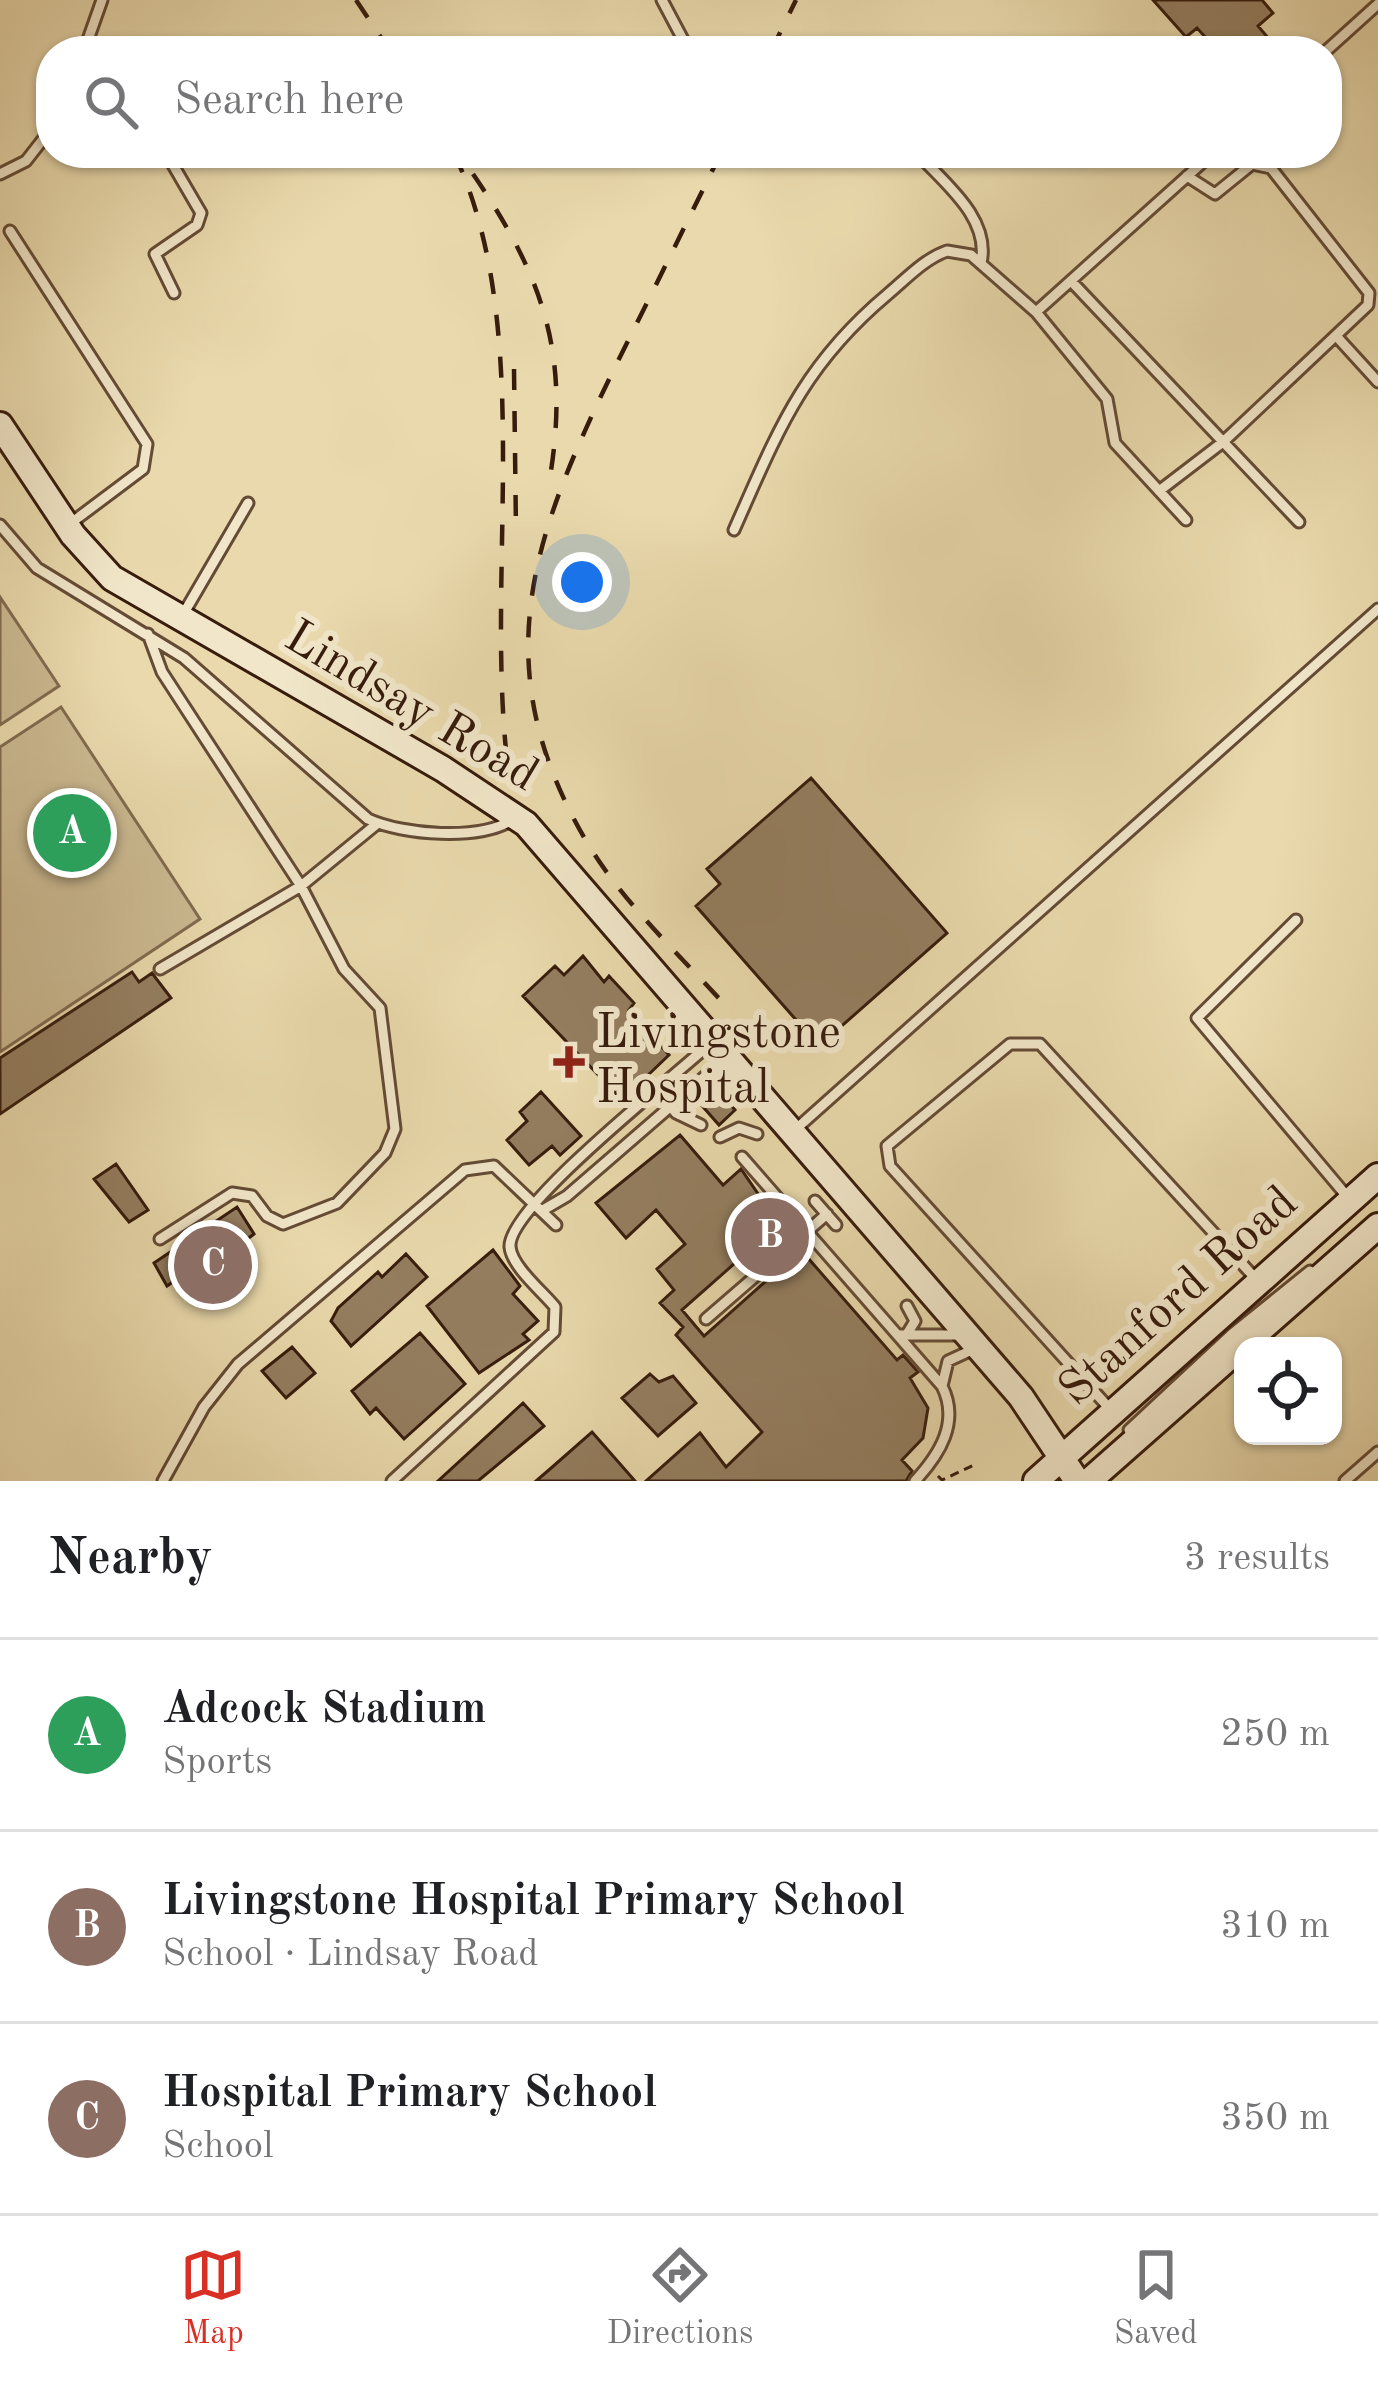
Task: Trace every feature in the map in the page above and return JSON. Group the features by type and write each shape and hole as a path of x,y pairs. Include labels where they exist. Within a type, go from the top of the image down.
{"street":[{"name":"Lindsay Road","path":"0,424 67,526 112,578 517,817 973,1341 1072,1475"},
{"name":"Stanford Road","path":"1072,1475 1113,1412 1378,1176"},
{"name":"Stanford Road","path":"1036,1481 1072,1475 1378,1226"}],"lane":[{"path":"90,36 102,0"},
{"path":"662,0 681,36"},
{"path":"1342,37 1378,4"},
{"path":"0,174 26,161 36,148"},
{"path":"174,293 155,254 196,225 201,213 175,168"},
{"path":"930,168 982,233 981,263"},
{"path":"1036,312 1196,168"},
{"path":"1187,176 1215,194 1247,168"},
{"path":"1159,491 1223,442 1363,316 1370,293 1271,168"},
{"path":"10,230 148,445 143,469 67,526"},
{"path":"734,530 793,397 837,339 938,255 961,252 981,263 1036,312 1107,399 1115,443 1186,520"},
{"path":"1071,281 1299,522"},
{"path":"1338,338 1378,382"},
{"path":"181,618 248,503"},
{"path":"0,525 38,568 184,658 355,810 378,824 484,831 517,817"},
{"path":"792,1132 1378,609"},
{"path":"148,634 162,672 302,886 344,969 380,1008 393,1138 337,1203 317,1214 283,1224 267,1216 252,1196 232,1193 160,1239"},
{"path":"160,969 302,886 378,824"},
{"path":"1296,920 1197,1018 1350,1201"},
{"path":"1113,1412 890,1166 887,1146 925,1112 1010,1044 1040,1044 1259,1282"},
{"path":"540,1207 576,1160 659,1091 720,1049"},
{"path":"392,1481 554,1332 556,1307 512,1253 512,1240 523,1222 670,1107 720,1049"},
{"path":"659,1091 670,1107 701,1125"},
{"path":"720,1138 739,1128 757,1134"},
{"path":"742,1157 903,1334 942,1386"},
{"path":"163,1481 204,1407 238,1364 465,1170 494,1166 556,1225"},
{"path":"1072,1475 1378,1190"},
{"path":"815,1201 836,1225"},
{"path":"1072,1475 1378,1213"},
{"path":"706,1319 826,1214"},
{"path":"903,1334 915,1321 907,1306"},
{"path":"903,1334 973,1341"},
{"path":"915,1481 927,1468 949,1424 942,1386 948,1361 973,1341"},
{"path":"1345,1481 1378,1452"}],"path":[{"path":"927,1468 943,1480 974,1465"}],"shaded area":[{"path":"0,597 59,686 0,725"},
{"path":"61,707 200,919 0,1052 0,747"}],"building":[{"path":"1153,0 1262,0 1273,13 1258,26 1266,36 1204,36 1197,28 1185,36"},
{"path":"811,778 947,933 819,1046 696,906 720,884 707,869"},
{"path":"583,956 604,982 609,976 634,1003 629,1010 669,1055 622,1100 523,996 555,966 564,975"},
{"path":"132,972 139,982 152,973 171,998 0,1114 0,1058"},
{"path":"713,1085 735,1110 719,1125 697,1100"},
{"path":"541,1092 581,1136 560,1155 552,1146 529,1165 507,1140 527,1121 520,1112"},
{"path":"680,1135 723,1185 741,1169 779,1224 682,1310 704,1336 801,1250 897,1360 903,1355 918,1372 910,1378 928,1408 923,1438 902,1460 912,1471 906,1481 646,1481 700,1433 726,1467 762,1432 676,1335 683,1327 660,1303 674,1290 657,1269 685,1244 656,1210 626,1238 596,1203"},
{"path":"116,1164 148,1210 129,1222 94,1179"},
{"path":"237,1207 254,1234 242,1243 239,1236 167,1286 154,1263"},
{"path":"493,1250 520,1286 513,1294 538,1321 523,1334 529,1340 479,1373 427,1306"},
{"path":"406,1254 427,1277 351,1346 331,1321 338,1308"},
{"path":"420,1333 465,1384 404,1439 376,1408 370,1414 352,1391"},
{"path":"292,1347 315,1373 286,1398 262,1371"},
{"path":"650,1374 659,1382 673,1376 696,1403 658,1436 622,1398"},
{"path":"523,1403 544,1426 478,1481 438,1481"},
{"path":"592,1432 635,1481 536,1481 550,1469"}],"railway":[{"path":"356,0 380,36"},
{"path":"778,36 796,0"},
{"path":"459,168 480,224 495,300 503,462 503,707 510,783"},
{"path":"714,168 562,485 543,542 528,656 535,714 554,775 585,839 633,905 726,1006"},
{"path":"473,174 518,248 546,320 556,396 549,483"},
{"path":"514,369 516,531"}],"place":[{"name":"Adcock Stadium","path":"72,833"},
{"name":"Livingstone Hospital","path":"569,1062"},
{"name":"Livingstone Hospital Primary School","path":"770,1237"},
{"name":"Hospital Primary School","path":"213,1265"}]}
